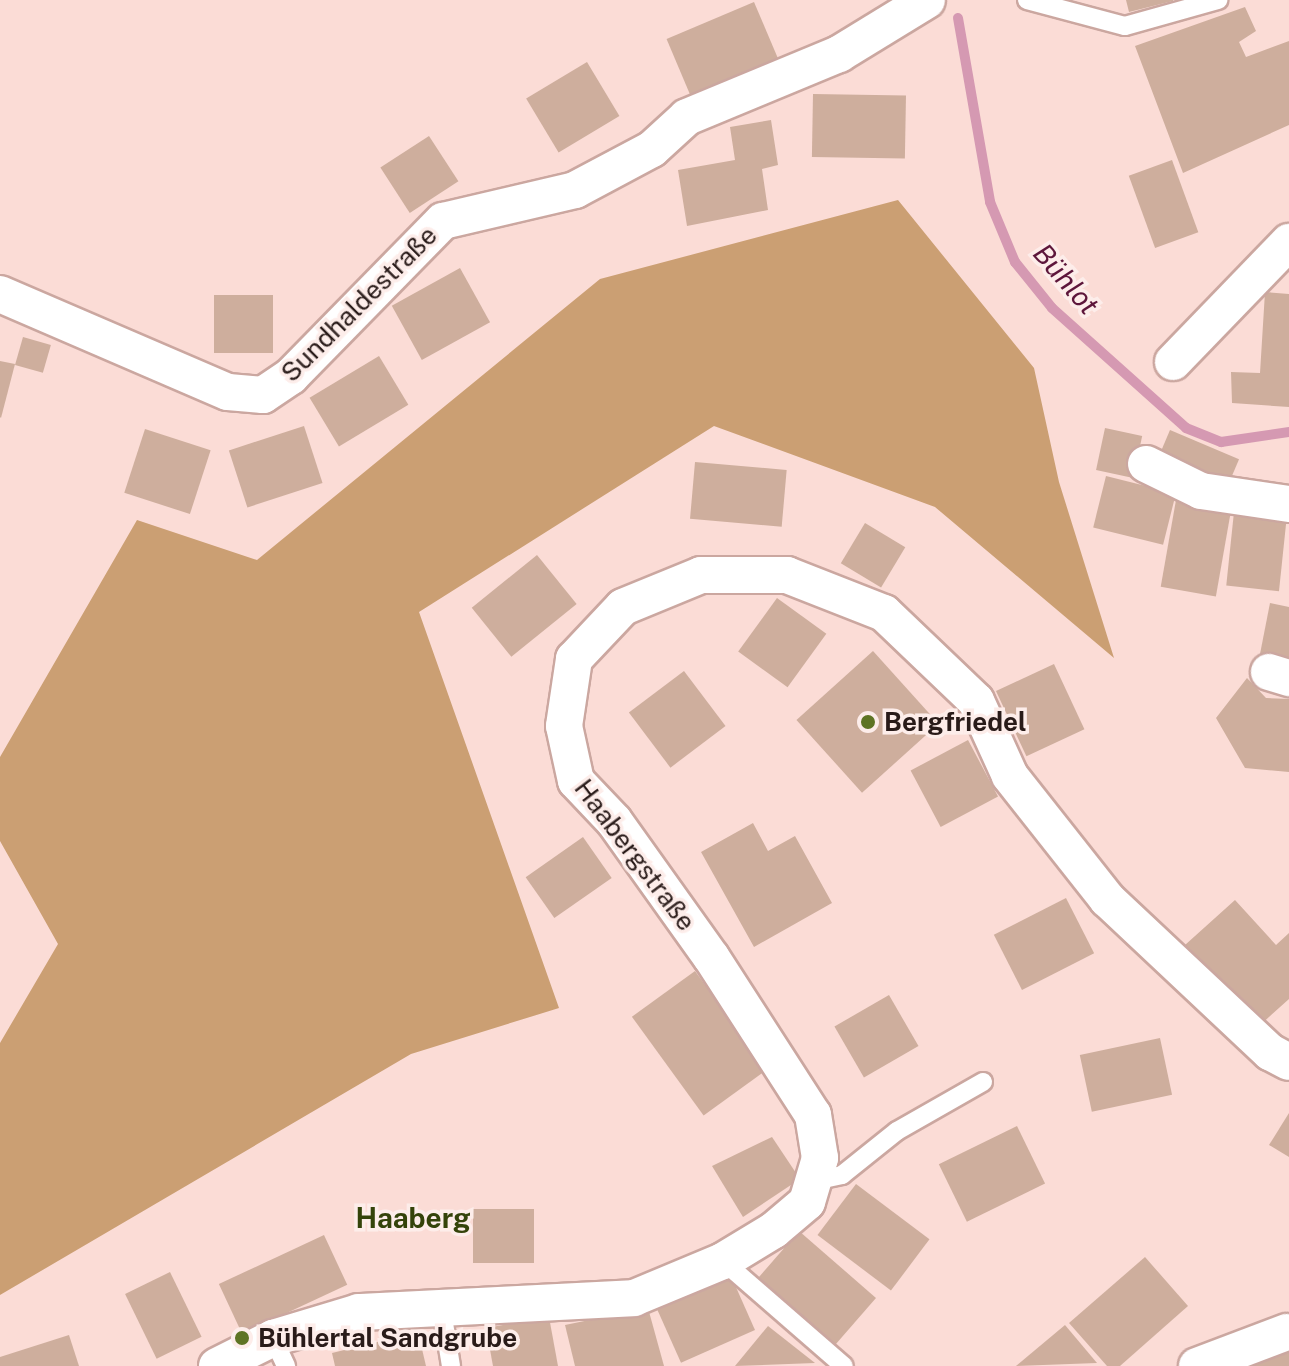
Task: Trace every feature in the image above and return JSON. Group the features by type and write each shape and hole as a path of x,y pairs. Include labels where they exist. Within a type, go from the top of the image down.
{"street":[{"name":"Sundhaldestraße","path":"0,294 228,392 263,395 291,376 443,221 575,190 652,149 687,117 839,54 927,0"},
{"path":"1173,362 1289,242"},
{"path":"1146,464 1201,491 1289,504"},
{"name":"Haabergstraße","path":"217,1366 279,1352 359,1312 441,1305 634,1298 723,1261 774,1230 807,1202 820,1158 813,1115 711,957 614,821 576,781 564,726 574,659 623,607 701,575 787,575 884,613 976,701 1010,776 1107,899 1270,1052 1289,1062"},
{"path":"1197,1366 1287,1332"}],"lane":[{"path":"1027,0 1125,26 1218,0"},
{"path":"814,1181 842,1175 897,1131 983,1082"},
{"path":"723,1261 844,1366"},
{"path":"441,1305 451,1366"}],"shaded area":[{"path":"898,200 1034,368 1059,482 1114,658 935,507 714,426 419,612 559,1008 411,1054 0,1295 0,1043 58,944 0,841 0,757 137,520 257,560 600,279"}],"building":[{"path":"1126,0 1173,0 1173,1 1129,12"},
{"path":"754,2 781,66 694,103 667,39"},
{"path":"1245,7 1256,31 1239,42 1246,57 1289,41 1289,125 1183,173 1135,46"},
{"path":"587,62 619,116 559,153 526,99"},
{"path":"813,94 906,96 905,159 812,157"},
{"path":"771,120 778,165 762,169 768,210 687,226 678,170 735,160 730,127"},
{"path":"429,136 458,181 410,213 380,168"},
{"path":"1172,160 1198,232 1155,248 1129,176"},
{"path":"460,268 490,322 422,360 392,306"},
{"path":"1265,292 1289,294 1289,407 1232,403 1231,372 1260,373"},
{"path":"214,295 273,295 273,353 214,353"},
{"path":"23,337 51,345 43,373 15,365"},
{"path":"379,356 408,405 339,447 310,398"},
{"path":"0,361 15,364 1,418 0,417"},
{"path":"304,426 323,483 247,507 229,450"},
{"path":"1105,428 1142,436 1133,478 1096,470"},
{"path":"145,429 211,450 190,514 124,493"},
{"path":"1170,430 1239,459 1227,489 1157,459"},
{"path":"695,462 787,470 782,527 690,519"},
{"path":"1106,476 1176,493 1163,545 1093,527"},
{"path":"1176,500 1231,510 1216,596 1161,587"},
{"path":"1234,512 1287,518 1279,591 1226,586"},
{"path":"865,523 905,547 881,587 841,563"},
{"path":"537,555 577,604 511,657 472,608"},
{"path":"777,598 826,634 788,687 738,651"},
{"path":"1270,603 1289,607 1289,659 1260,654"},
{"name":"Bergfriedel","path":"873,651 939,724 862,793 796,720"},
{"path":"1054,664 1084,729 1026,756 996,691"},
{"path":"684,671 726,726 670,768 629,713"},
{"path":"1247,678 1266,698 1289,699 1289,772 1245,768 1216,718"},
{"path":"968,740 998,797 941,827 911,771"},
{"path":"753,823 768,851 795,836 832,903 754,947 701,852"},
{"path":"583,837 612,878 554,918 526,877"},
{"path":"1066,898 1094,953 1022,990 994,935"},
{"path":"1235,900 1276,945 1289,933 1289,999 1259,1026 1185,945"},
{"path":"695,971 767,1070 704,1116 632,1017"},
{"path":"889,995 918,1046 864,1078 834,1026"},
{"path":"1160,1038 1172,1095 1092,1112 1080,1055"},
{"path":"1289,1113 1289,1157 1269,1145"},
{"path":"1017,1126 1045,1184 967,1222 939,1164"},
{"path":"772,1137 800,1179 743,1217 712,1166"},
{"path":"856,1184 929,1239 891,1290 817,1235"},
{"path":"473,1209 534,1209 534,1263 473,1263"},
{"path":"799,1231 876,1298 831,1349 754,1282"},
{"path":"324,1235 347,1285 242,1334 219,1284"},
{"path":"1145,1257 1188,1306 1120,1366 1107,1366 1069,1323"},
{"path":"170,1272 202,1337 157,1359 125,1294"},
{"path":"731,1276 755,1330 681,1363 657,1309"},
{"path":"648,1308 664,1366 575,1366 565,1325"},
{"path":"549,1317 558,1366 493,1366 486,1328"},
{"path":"1065,1325 1097,1363 1016,1366"},
{"path":"768,1326 815,1363 735,1366"},
{"path":"418,1332 426,1366 335,1366 332,1353"},
{"path":"69,1335 79,1366 0,1366 0,1357"},
{"path":"1284,1353 1289,1353 1289,1366 1240,1366"}],"waterway":[{"name":"Bühlot","path":"958,18 990,202 1015,262 1052,308 1186,428 1221,442 1289,432"}],"place":[{"name":"Bergfriedel","path":"868,722"},
{"name":"Bühlertal Sandgrube","path":"242,1338"}],"district":[{"name":"Haaberg","path":"413,1218"}]}
